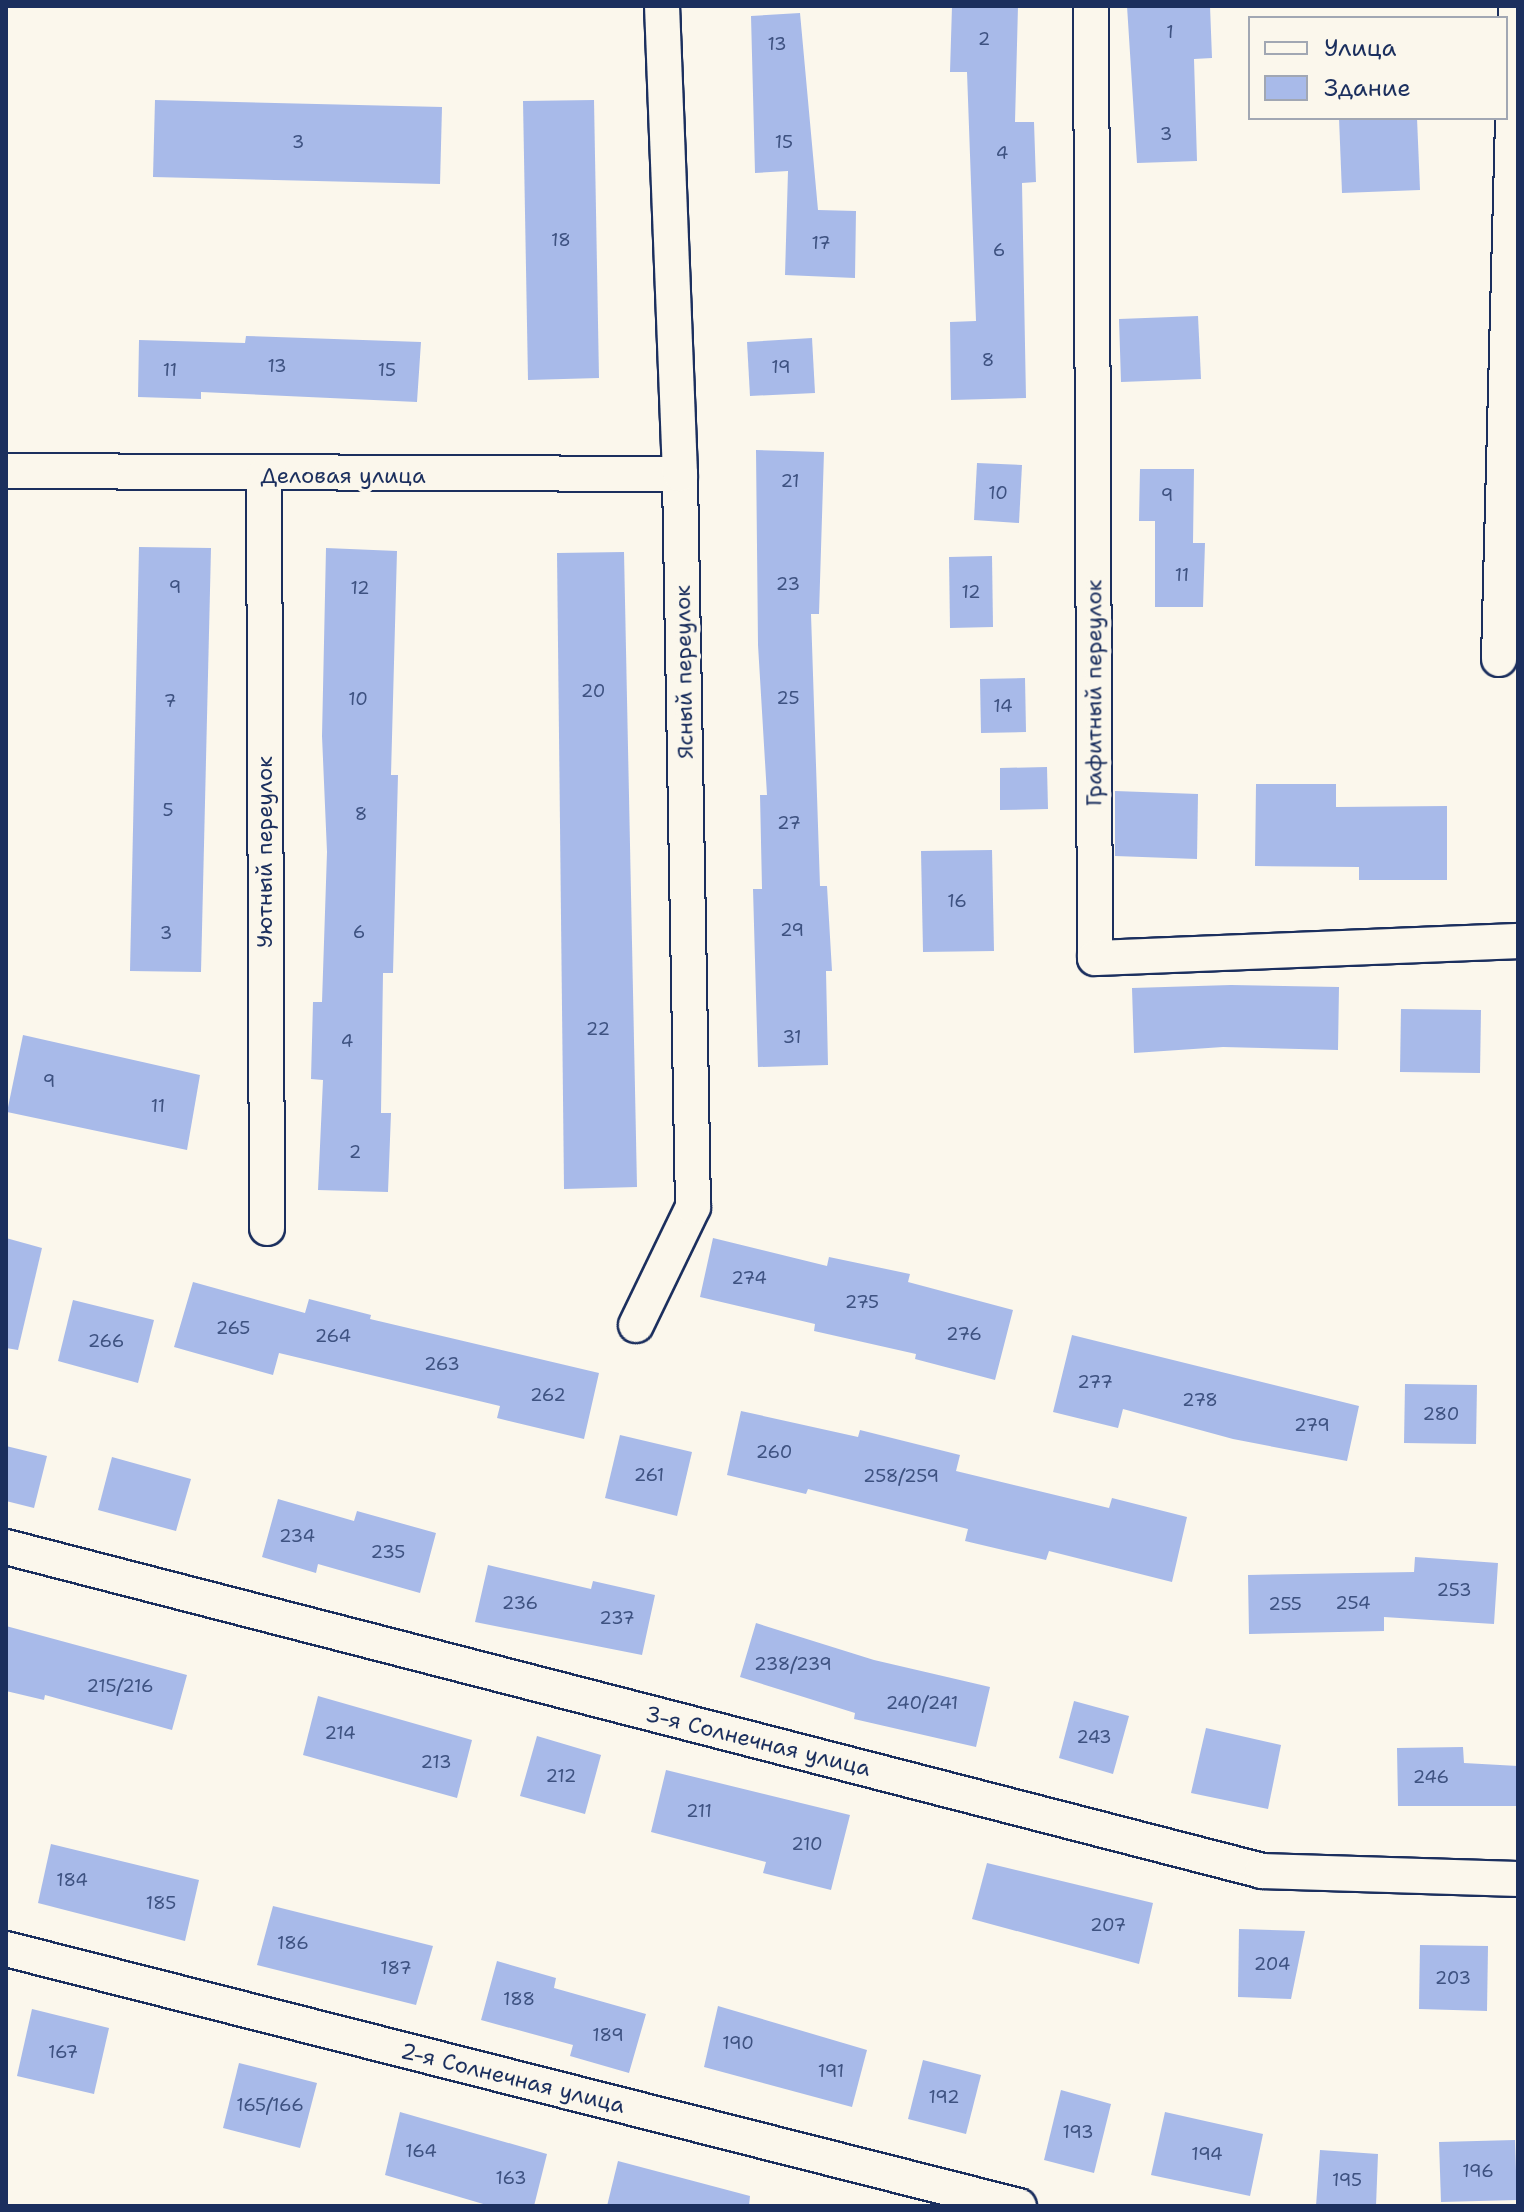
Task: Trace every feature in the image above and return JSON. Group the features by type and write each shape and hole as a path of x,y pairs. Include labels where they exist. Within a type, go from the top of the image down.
{"street":[{"name":"Ясный переулок","path":"636,1325 693,1207 680,474 662,6"},
{"name":"Графитный переулок","path":"1091,6 1095,958 1518,941"},
{"path":"1499,659 1516,6"},
{"name":"Деловая улица","path":"6,471 264,476 680,474"},
{"name":"Уютный переулок","path":"264,476 267,1228"},
{"name":"3-я Солнечная улица","path":"6,1547 1262,1871 1518,1879"},
{"name":"2-я Солнечная улица","path":"6,1949 1019,2206"}],"building":[{"path":"952,6 1018,6 1015,122 1034,122 1036,182 1022,183 1026,398 951,400 950,322 976,321 967,72 950,72"},
{"path":"1127,6 1210,6 1212,58 1194,59 1197,161 1137,163"},
{"path":"800,13 818,210 856,211 855,278 785,275 788,171 755,173 751,16"},
{"path":"155,100 442,107 440,184 153,177"},
{"path":"594,100 599,378 528,380 523,101"},
{"path":"1339,120 1417,120 1420,190 1342,193"},
{"path":"1198,316 1201,379 1121,382 1119,319"},
{"path":"246,336 421,342 417,402 201,392 201,399 138,397 139,340 245,343"},
{"path":"812,338 815,393 750,396 747,342"},
{"path":"756,450 824,452 819,614 811,614 820,886 827,886 832,971 826,971 828,1065 758,1067 753,889 762,889 760,795 767,795 758,645"},
{"path":"977,463 1022,465 1019,523 974,520"},
{"path":"1140,469 1194,469 1193,543 1205,543 1203,607 1155,607 1155,521 1139,521"},
{"path":"139,547 211,548 201,972 130,971"},
{"path":"326,548 397,551 391,775 398,775 393,973 383,973 381,1113 391,1113 388,1192 318,1190 323,1080 311,1079 313,1002 322,1002 327,852 322,736"},
{"path":"624,552 637,1187 564,1189 557,553"},
{"path":"992,556 993,627 950,628 949,557"},
{"path":"1025,678 1026,732 981,733 980,679"},
{"path":"1047,767 1048,809 1000,810 1000,768"},
{"path":"1256,784 1336,784 1336,807 1447,806 1447,880 1359,880 1359,867 1255,866"},
{"path":"1115,791 1198,794 1197,859 1115,856"},
{"path":"992,850 994,951 923,952 921,851"},
{"path":"1231,985 1339,987 1338,1050 1223,1047 1134,1053 1132,988"},
{"path":"1401,1009 1481,1010 1480,1073 1400,1072"},
{"path":"23,1035 200,1075 187,1150 7,1112"},
{"path":"6,1238 42,1248 18,1350 6,1348"},
{"path":"713,1238 827,1266 829,1257 910,1274 908,1282 1013,1310 995,1380 915,1359 916,1354 814,1331 815,1324 700,1297"},
{"path":"193,1282 305,1313 309,1299 371,1315 370,1319 599,1373 584,1439 497,1418 500,1406 279,1353 273,1375 174,1347"},
{"path":"73,1300 154,1320 138,1383 58,1361"},
{"path":"1072,1335 1359,1406 1347,1461 1233,1439 1123,1409 1118,1428 1053,1412"},
{"path":"1405,1384 1477,1385 1476,1444 1404,1443"},
{"path":"741,1411 858,1437 860,1430 960,1455 956,1471 1109,1508 1112,1498 1187,1517 1172,1582 1049,1551 1046,1560 965,1541 968,1529 808,1489 806,1494 727,1475"},
{"path":"620,1435 692,1452 677,1516 605,1498"},
{"path":"6,1446 47,1456 34,1508 6,1501"},
{"path":"112,1457 191,1479 176,1531 98,1510"},
{"path":"278,1499 354,1521 357,1511 436,1533 420,1593 318,1564 316,1573 262,1557"},
{"path":"1415,1557 1498,1563 1494,1624 1384,1617 1384,1631 1249,1634 1248,1575 1414,1572"},
{"path":"488,1565 591,1589 593,1581 655,1595 642,1655 475,1622"},
{"path":"756,1623 874,1660 990,1687 976,1747 854,1719 855,1713 740,1677"},
{"path":"6,1626 187,1675 172,1730 45,1695 44,1700 6,1691"},
{"path":"318,1696 472,1740 457,1798 303,1755"},
{"path":"1074,1701 1129,1716 1113,1774 1059,1758"},
{"path":"1206,1728 1281,1745 1268,1809 1191,1793"},
{"path":"537,1736 601,1755 585,1814 520,1796"},
{"path":"1463,1747 1464,1763 1518,1766 1518,1806 1398,1806 1397,1748"},
{"path":"666,1770 850,1815 831,1890 763,1873 766,1862 651,1832"},
{"path":"51,1844 199,1880 185,1941 38,1903"},
{"path":"987,1863 1153,1903 1139,1964 972,1919"},
{"path":"273,1906 433,1946 416,2005 257,1965"},
{"path":"1239,1929 1305,1931 1291,1999 1238,1997"},
{"path":"1420,1945 1488,1946 1487,2011 1419,2009"},
{"path":"497,1961 556,1978 554,1988 646,2014 629,2073 570,2056 573,2045 481,2020"},
{"path":"718,2006 867,2050 852,2107 704,2067"},
{"path":"32,2009 109,2028 94,2094 17,2076"},
{"path":"923,2060 981,2075 966,2134 908,2119"},
{"path":"239,2063 317,2083 300,2148 223,2128"},
{"path":"1061,2090 1111,2104 1094,2173 1044,2160"},
{"path":"400,2112 547,2154 534,2206 490,2206 385,2175"},
{"path":"1165,2112 1263,2134 1250,2196 1151,2175"},
{"path":"1515,2140 1517,2200 1441,2202 1439,2142"},
{"path":"1320,2150 1378,2154 1376,2206 1316,2206"},
{"path":"618,2161 750,2196 749,2206 607,2206"}]}
